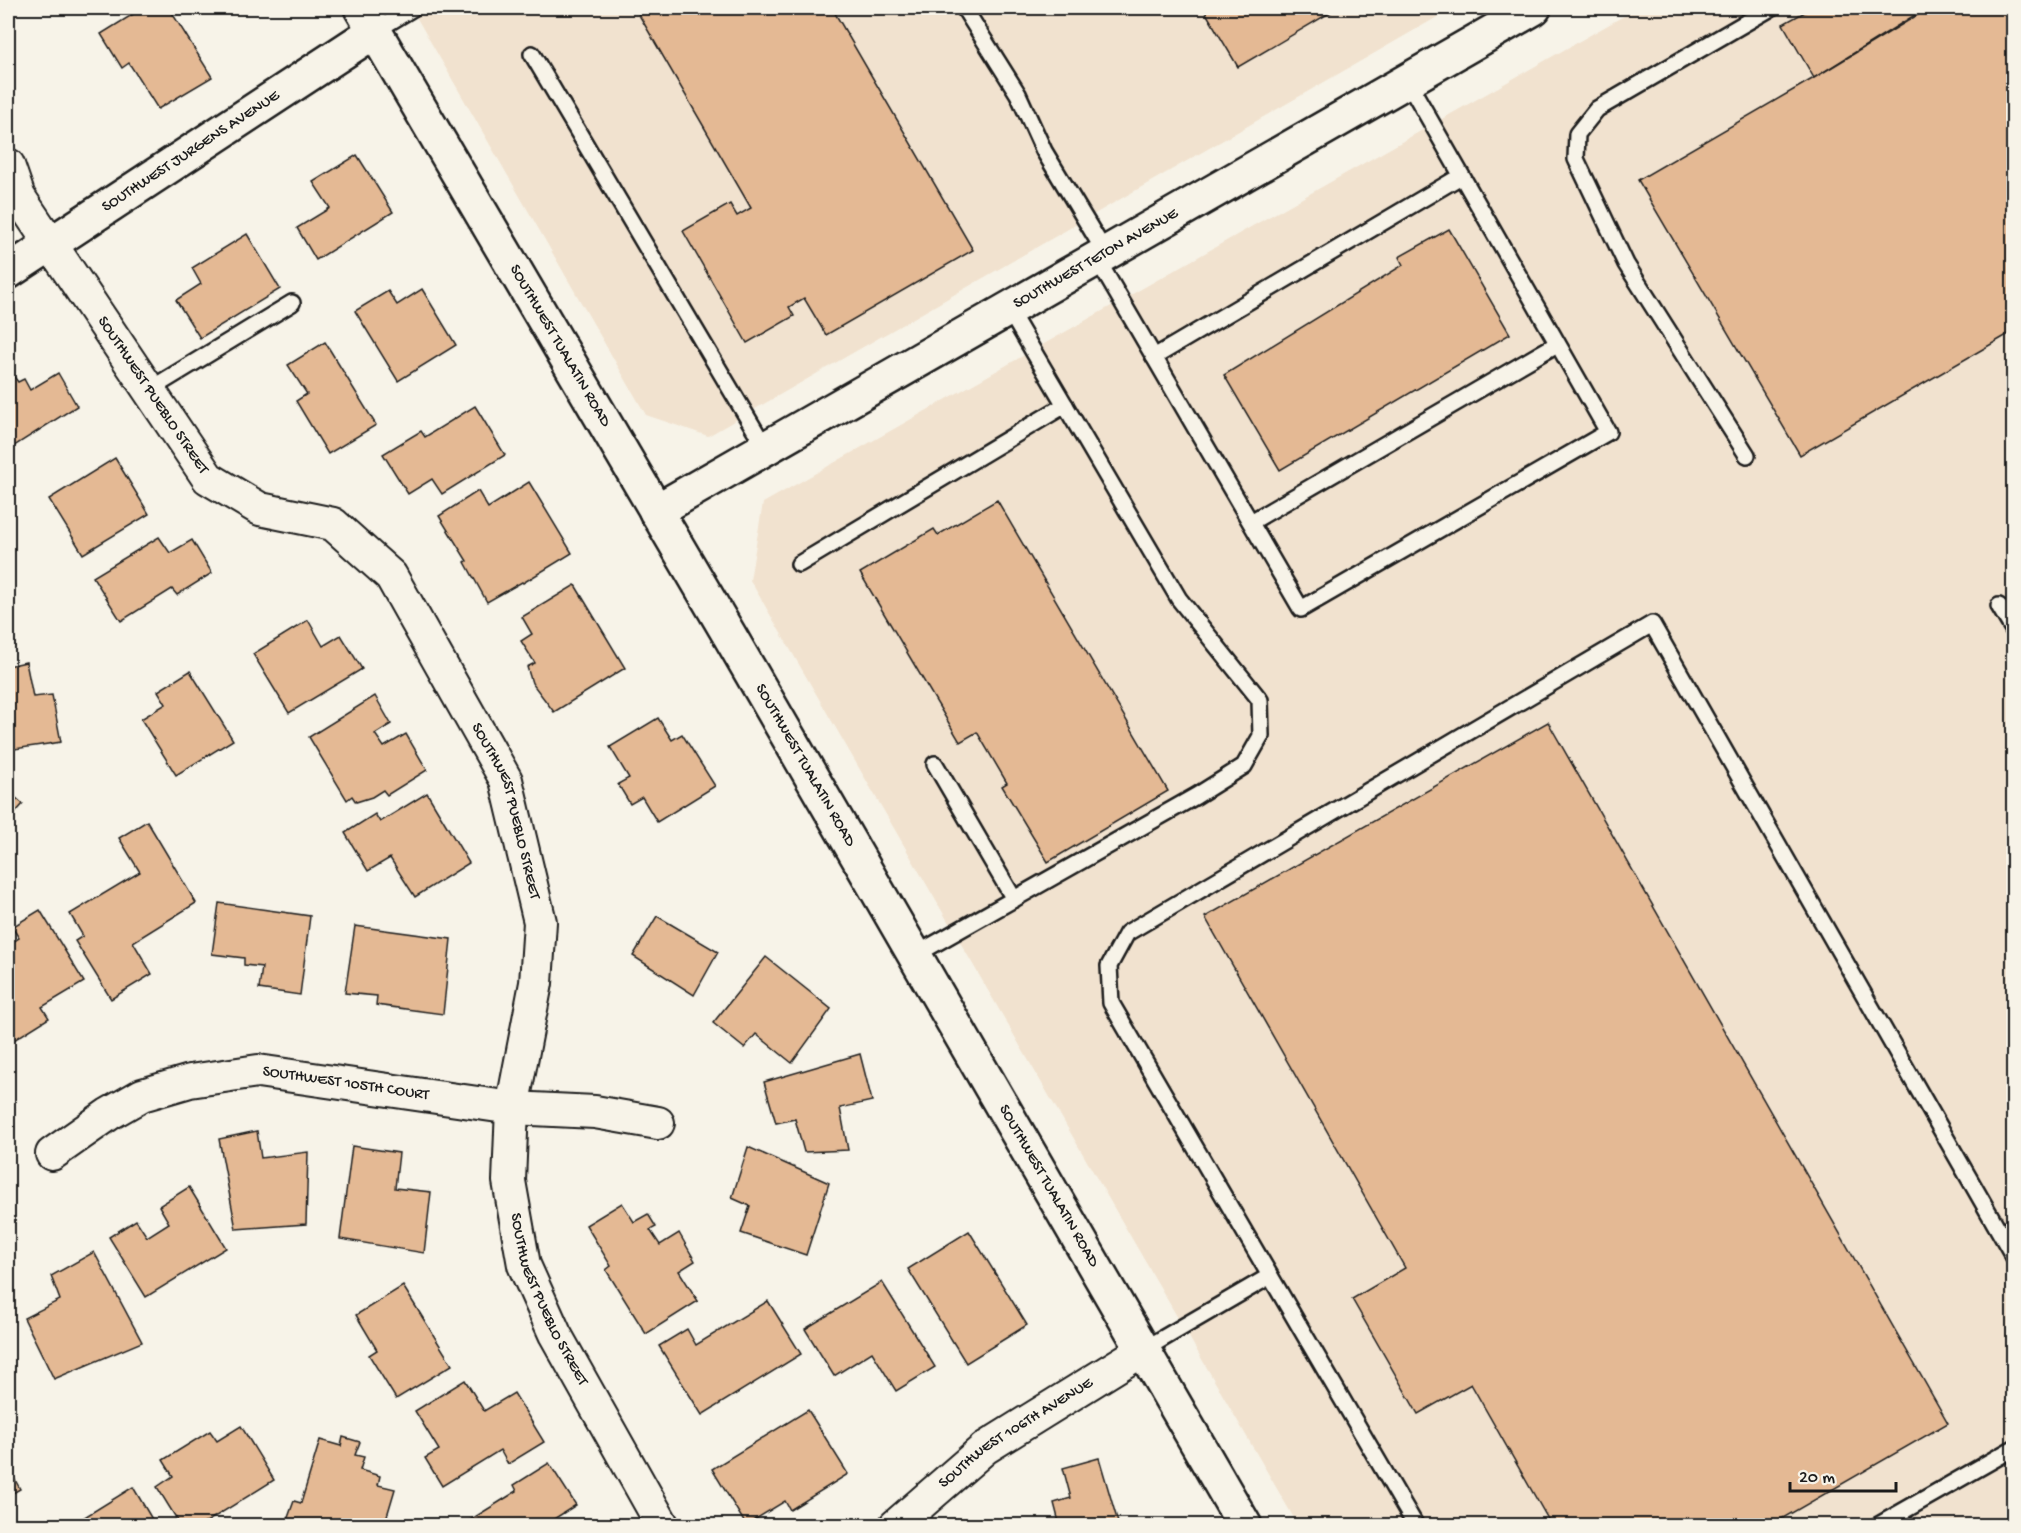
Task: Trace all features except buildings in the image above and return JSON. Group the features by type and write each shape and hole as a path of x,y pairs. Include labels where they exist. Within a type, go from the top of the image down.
{"main road":[{"name":"SOUTHWEST TETON AVENUE","path":"656,511 1534,8"},
{"name":"SOUTHWEST JURGENS AVENUE","path":"8,272 368,19"},
{"name":"SOUTHWEST TUALATIN ROAD","path":"368,19 915,955 1245,1526"}],"street":[{"name":"SOUTHWEST PUEBLO STREET","path":"8,165 19,198 51,242 208,478 260,509 333,524 391,576 506,780 540,922 536,983 512,1108 509,1181 524,1264 555,1334 663,1526"},
{"name":"SOUTHWEST 105TH COURT","path":"52,1154 109,1114 142,1095 190,1081 258,1071 512,1108 596,1112 658,1123"},
{"name":"SOUTHWEST 106TH AVENUE","path":"896,1526 985,1448 1143,1350"}],"lane":[{"path":"368,19 413,8"},
{"path":"964,8 1018,94 1044,151 1154,357 1301,609 1608,432 1407,81"},
{"path":"1747,455 1626,264 1576,159 1577,134 1597,109 1755,12 1771,8"},
{"path":"532,54 766,449"},
{"path":"1154,357 1461,176"},
{"path":"149,390 292,303"},
{"path":"915,955 1196,796 1244,766 1262,736 1260,700 1179,599 1010,310"},
{"path":"1251,522 1557,344"},
{"path":"799,564 1065,405"},
{"path":"1999,606 2013,631"},
{"path":"1416,1526 1111,1003 1109,966 1127,933 1652,624 2013,1257"},
{"path":"935,764 1014,899"},
{"path":"1143,1350 1270,1276"},
{"path":"1877,1526 2013,1448"}],"shaded area":[{"path":"411,8 1453,8 708,436 646,415"},
{"path":"1638,8 2013,8 2013,1525 1298,1525 750,580 763,503"}]}
